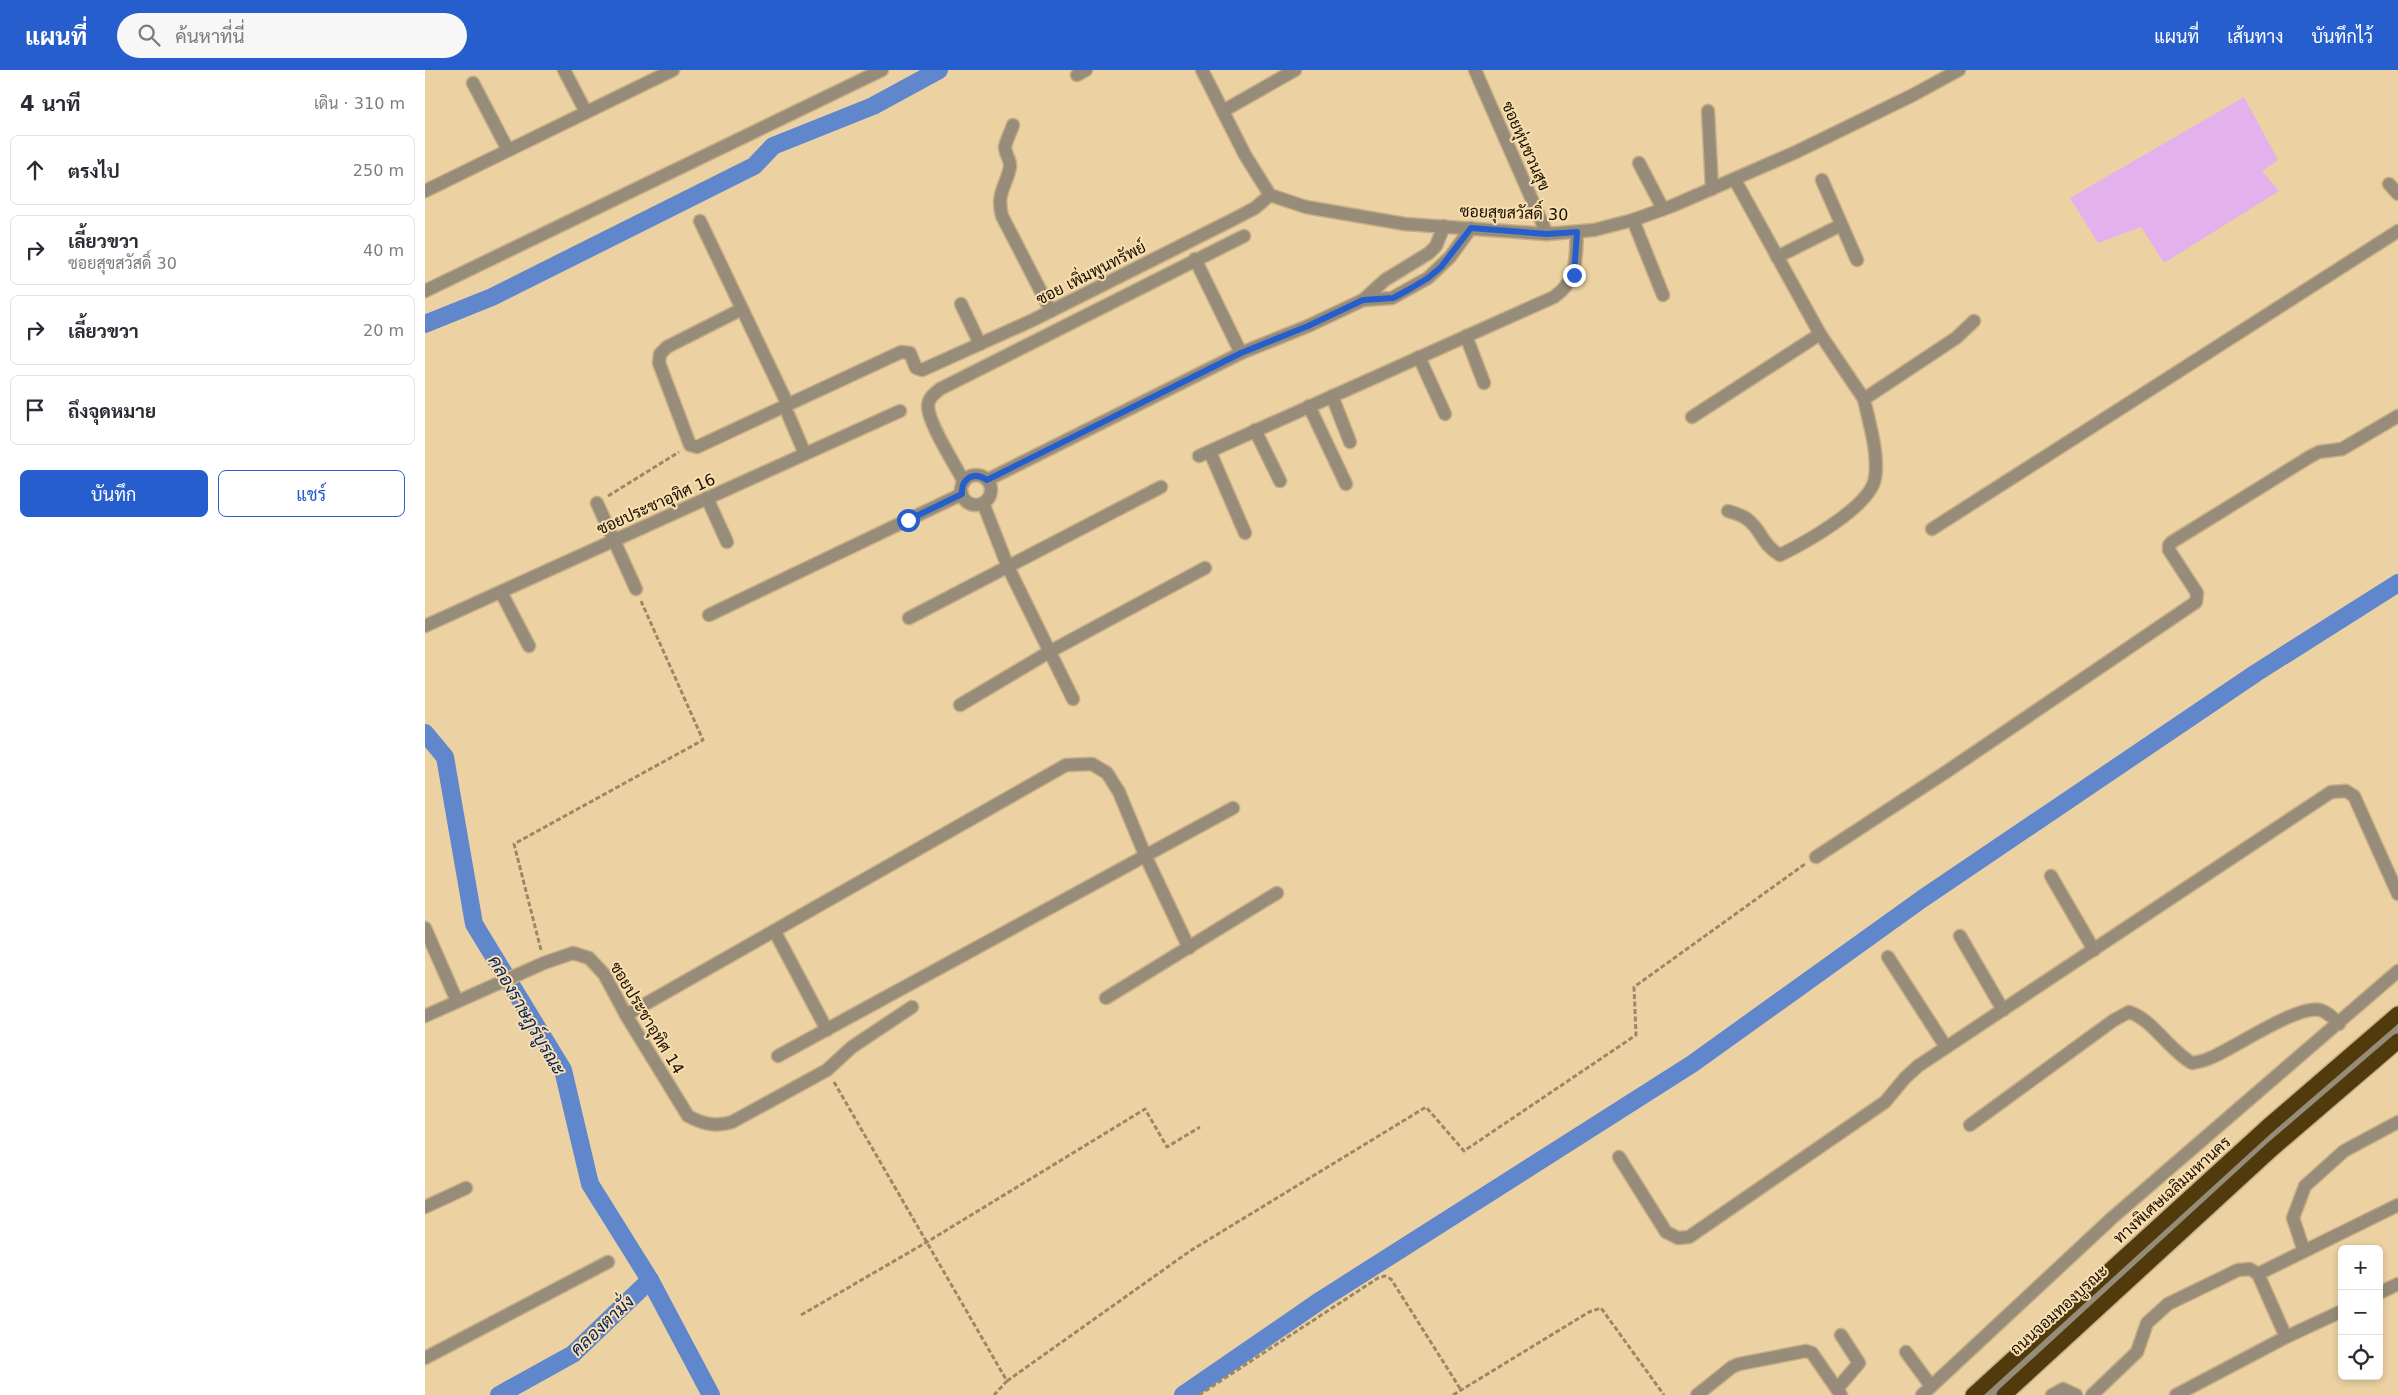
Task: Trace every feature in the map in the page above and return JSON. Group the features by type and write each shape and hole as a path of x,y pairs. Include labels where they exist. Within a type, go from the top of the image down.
{"highway":[{"name":"ทางพิเศษเฉลิมมหานคร","path":"1973,1395 2267,1127 2398,1014"},
{"path":"2003,1395 2271,1150 2398,1041"}],"street":[{"path":"564,70 586,112"},
{"path":"425,291 882,70"},
{"path":"1202,70 1245,155 1270,195"},
{"path":"1223,111 1295,70"},
{"name":"ซอยหุ่นชวนสุข","path":"1475,70 1547,234"},
{"name":"ซอยสุขสวัสดิ์ 30","path":"1270,195 1315,208 1405,224 1547,234 1577,232 1633,220 1735,180 1888,107 1959,70"},
{"path":"426,189 666,72"},
{"path":"473,83 508,150"},
{"path":"1708,111 1712,189"},
{"path":"1013,125 1005,148 1010,163 999,203 1002,216 1051,311"},
{"path":"1639,163 1663,209"},
{"path":"1728,511 1746,518 1754,526 1769,549 1780,555 1857,508 1870,494 1875,478 1872,439 1865,399 1820,334 1735,180"},
{"path":"1822,180 1857,260"},
{"path":"2389,184 2398,194"},
{"name":"ซอย เพิ่มพูนทรัพย์","path":"788,410 901,352 910,353 916,368 922,370 1051,311 1255,208 1270,195"},
{"path":"699,220 788,410 805,454"},
{"path":"1633,220 1663,294"},
{"path":"1777,257 1841,225"},
{"path":"709,615 963,488 975,476 987,480 1241,353 1308,326 1363,300 1385,280 1429,253 1436,246 1444,226"},
{"path":"1363,300 1393,298 1428,278 1450,257 1471,228"},
{"path":"1932,529 2398,231"},
{"path":"1245,534 1205,454 1554,297 1563,290 1574,275 1577,232"},
{"path":"987,480 991,493 983,503 970,504 931,418 928,406 931,396 940,389 1244,236"},
{"path":"1195,259 1241,353"},
{"path":"961,304 980,344"},
{"path":"742,309 667,347 660,354 659,363 690,445 697,447 788,410"},
{"path":"1865,399 1956,338 1974,322"},
{"path":"1692,417 1820,334"},
{"path":"1467,336 1484,383"},
{"path":"1419,358 1445,414"},
{"path":"1333,396 1350,442"},
{"path":"1309,406 1347,484"},
{"name":"ซอยประชาอุทิศ 16","path":"425,626 900,411"},
{"path":"1816,857 2196,602 2197,594 2169,550 2169,545 2172,542 2311,456 2319,452 2342,449 2398,416"},
{"path":"1255,430 1280,481"},
{"path":"909,618 1161,488"},
{"path":"707,498 727,542"},
{"path":"597,503 636,589"},
{"path":"983,503 1007,567 1073,699"},
{"path":"960,706 1049,652 1205,568"},
{"path":"501,592 529,646"},
{"path":"626,1015 1066,765 1092,764 1107,773 1119,792 1145,856 1189,948"},
{"path":"1619,1157 1666,1232 1678,1238 1689,1237 1885,1102 1905,1078 1946,1047 2331,792 2346,791 2354,796 2398,894"},
{"path":"778,1056 1233,808"},
{"path":"2051,876 2094,950"},
{"path":"1106,998 1277,893"},
{"path":"425,928 457,1001"},
{"path":"775,932 827,1030"},
{"path":"1959,936 2003,1010"},
{"name":"ซอยประชาอุทิศ 14","path":"425,1016 499,981 544,963 573,953 589,958 604,974 626,1015 688,1116 701,1123 720,1126 732,1122 827,1070 852,1046 912,1006"},
{"path":"1888,957 1946,1047"},
{"path":"1906,1352 1927,1392 2112,1218 2339,1024 2398,971"},
{"path":"1970,1125 2114,1020 2129,1012 2145,1020 2180,1056 2191,1064 2210,1058 2306,1010 2319,1009 2327,1012 2339,1024"},
{"name":"ถนนจอมทองบูรณะ","path":"1989,1395 2248,1160 2398,1031"},
{"path":"2304,1251 2293,1218 2305,1186 2344,1151 2398,1122"},
{"path":"425,1207 466,1188"},
{"path":"2258,1274 2398,1205"},
{"path":"425,1358 608,1262"},
{"path":"2092,1395 2137,1352 2147,1323 2167,1304 2238,1270 2250,1269 2258,1274 2286,1337"},
{"path":"2383,1291 2398,1284"},
{"path":"2176,1395 2286,1337 2338,1313"},
{"path":"1697,1395 1739,1364 1800,1351 1812,1353 1839,1392 1859,1363 1841,1335"},
{"path":"2052,1395 2063,1389 2076,1395"}],"path":[{"path":"597,503 690,445"},
{"path":"544,963 514,844 703,740 636,589"},
{"path":"994,1395 1007,1381 1190,1251 1426,1107 1464,1151 1636,1036 1634,987 1816,857"},
{"path":"827,1070 1007,1381"},
{"path":"801,1315 927,1242 1145,1109 1167,1147 1200,1127"},
{"path":"1199,1395 1377,1278 1385,1276 1391,1279 1461,1390"},
{"path":"1453,1395 1589,1312 1601,1308 1664,1395"}],"shaded area":[{"path":"2244,97 2278,160 2262,171 2279,191 2164,263 2141,227 2098,243 2070,198"}],"waterway":[{"path":"425,324 492,297 754,166 773,146 873,106 939,70"},
{"path":"1183,1395 1321,1300 1692,1064 1922,899 2256,673 2398,583"},
{"name":"คลองราษฎร์บูรณะ","path":"425,733 445,757 474,924 563,1070 590,1184 650,1280 711,1395"},
{"name":"คลองตามั่ง","path":"499,1395 573,1354 650,1280"}],"route":[{"path":"908,520 962,494 961,488 969,477 982,476 987,480 1241,353 1308,326 1363,300 1393,298 1428,278 1441,267 1471,228 1547,234 1577,232 1574,275"}]}
